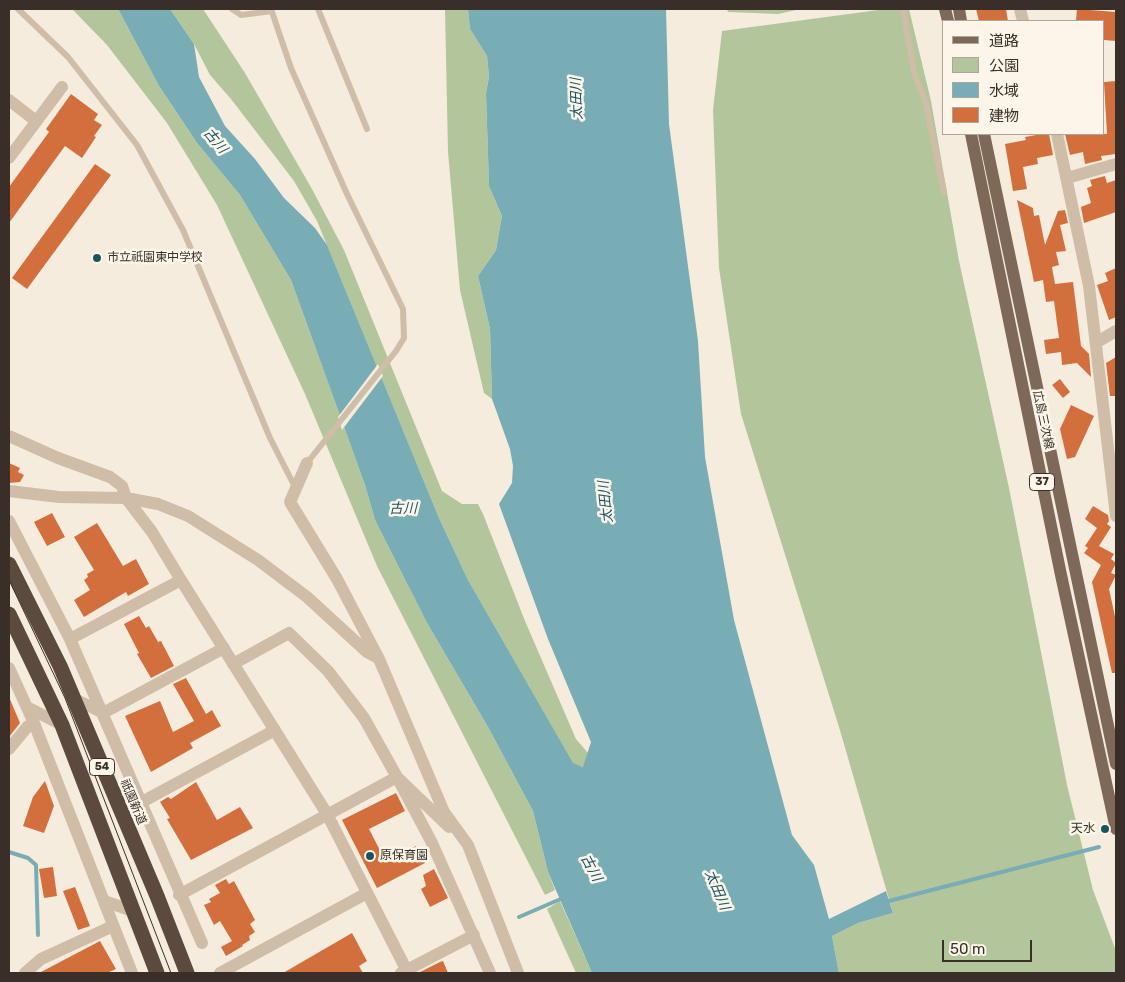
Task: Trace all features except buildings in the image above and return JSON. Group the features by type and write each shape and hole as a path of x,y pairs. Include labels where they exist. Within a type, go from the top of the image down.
{"highway":[{"name":"祇園新道","path":"9,564 60,666 157,896 187,973"},
{"name":"54","path":"9,614 62,725 157,973"}],"main road":[{"name":"広島三次線","path":"971,135 1061,576 1116,829"},
{"name":"広島三次線","path":"984,135 1116,764"}],"street":[{"path":"9,158 62,86"},
{"path":"9,100 36,121"},
{"path":"1057,135 1089,286 1116,516"},
{"path":"1067,178 1116,164"},
{"path":"1096,342 1116,331"},
{"path":"9,436 58,458 110,477 122,486 126,498 152,532 327,814 405,972 474,935"},
{"path":"308,463 290,502 337,579 379,659 444,812 468,845 518,973"},
{"path":"9,491 59,497 126,498 158,504 188,516 258,560 307,597 367,652 379,659"},
{"path":"9,521 70,639 179,895 202,943"},
{"path":"70,639 181,580"},
{"path":"233,664 289,633 334,678 364,718 432,841 490,973"},
{"path":"102,713 224,648"},
{"path":"9,668 34,723 132,973"},
{"path":"73,698 102,713"},
{"path":"27,707 62,725"},
{"path":"9,749 28,726 34,723"},
{"path":"140,803 275,730"},
{"path":"397,777 468,845"},
{"path":"179,895 397,777"},
{"path":"157,896 170,872"},
{"path":"220,973 367,893"},
{"path":"104,901 134,911"},
{"path":"25,973 41,959 113,926"}],"lane":[{"path":"18,9 68,56 137,145 183,230 270,438 296,489"},
{"path":"232,9 241,15 271,10 291,68 347,194 403,310 404,338 396,351 308,463"},
{"path":"318,9 366,129"},
{"path":"903,9 914,72 926,104 944,192"}],"green space":[{"path":"72,9 118,9 159,86 197,143 240,195 291,280 365,485 375,520 427,623 488,727 533,811 548,872 555,890 545,895 377,566 305,394 217,205 167,123 107,45"},
{"path":"170,9 203,9 245,73 312,189 344,250 442,491 462,504 478,504 483,514 525,621 576,739 588,753 584,767 573,764 468,580 439,518 317,221 294,181 231,99 210,75 194,44"},
{"path":"445,9 468,9 470,29 487,56 489,77 486,93 489,186 502,216 496,250 478,276 490,329 492,399 484,393 460,290 448,152"},
{"path":"727,9 801,9 778,14 728,12"},
{"path":"886,9 909,9 931,101 959,261 1009,488 1067,785 1093,890 1116,951 1116,973 839,973 832,936 858,923 893,913 839,727 741,414 719,268 713,110 722,31"},
{"path":"560,901 592,973 576,973 547,909"}],"water":[{"path":"118,9 170,9 194,44 199,77 225,126 255,159 284,198 315,228 327,245 439,518 468,580 573,763 583,767 591,742 548,639 499,504 512,483 513,466 510,449 492,399 490,329 478,276 496,250 502,216 489,186 486,93 489,77 487,56 470,29 468,9 666,9 669,124 698,341 705,457 734,620 792,835 814,865 829,919 886,891 893,913 858,923 832,936 839,973 592,973 548,872 533,811 488,727 427,623 375,520 365,485 291,280 240,195 197,143 159,86"}],"pier":[{"path":"378,364 383,376 342,430 338,417"}],"waterway":[{"path":"885,902 1099,847"},
{"path":"9,852 28,858 36,865 38,935"},
{"path":"519,917 563,898"}],"tram line":[{"path":"9,580 65,698 171,973"}],"place":[{"name":"市立祇園東中学校","path":"97,258"},
{"name":"天水","path":"1105,829"},
{"name":"原保育園","path":"370,856"}],"water label":[{"name":"太田川","path":"577,99"},
{"name":"古川","path":"215,141"},
{"name":"太田川","path":"606,502"},
{"name":"古川","path":"403,509"},
{"name":"古川","path":"591,868"},
{"name":"太田川","path":"717,890"}]}
